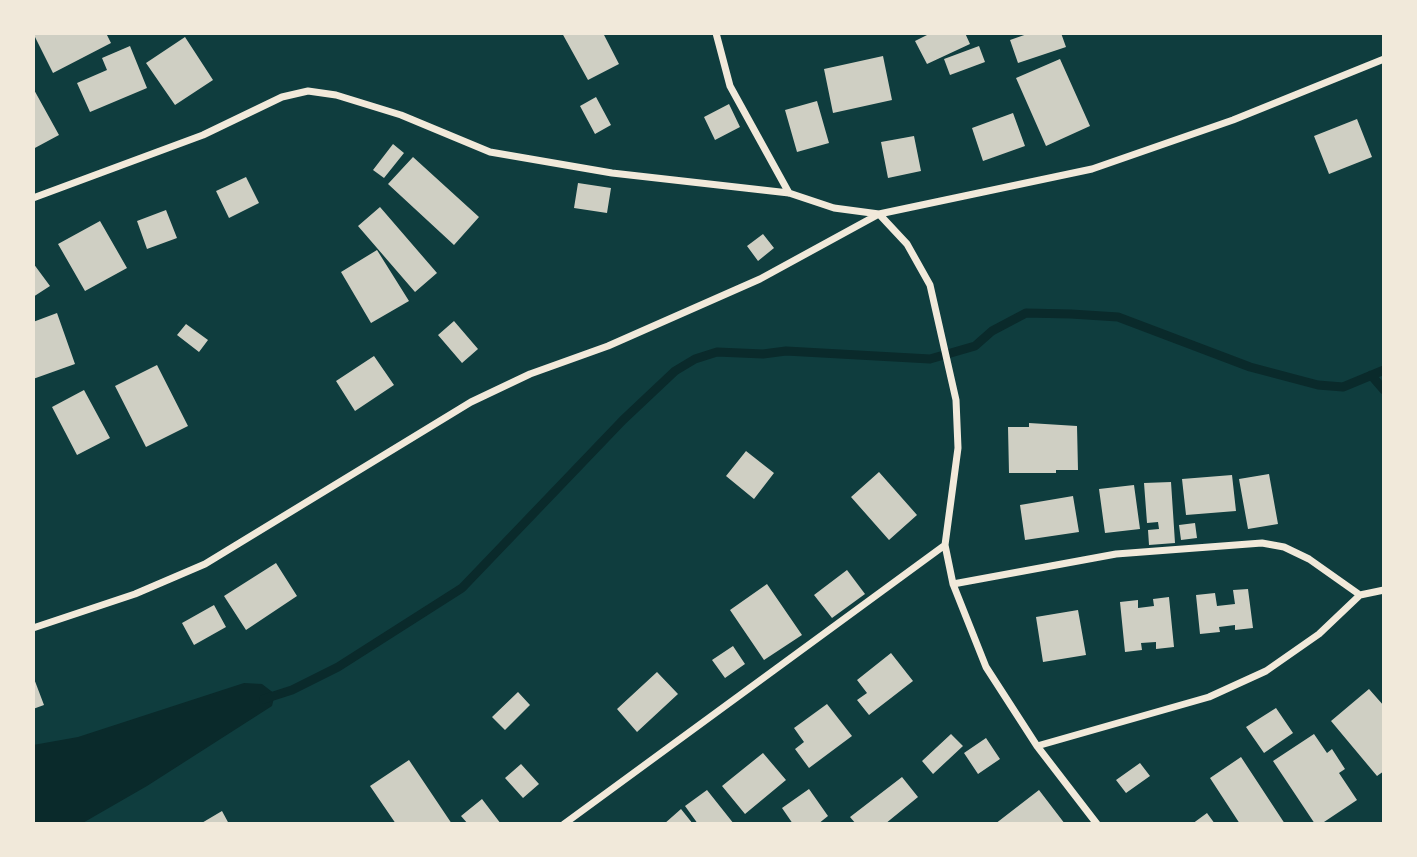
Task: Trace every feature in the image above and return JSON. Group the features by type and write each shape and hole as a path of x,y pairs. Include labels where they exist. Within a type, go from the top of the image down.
{"street":[{"path":"716,33 730,86 789,193"},
{"path":"33,628 135,594 205,564 471,402 530,374 608,346 760,279 879,214 1092,169 1233,120 1384,59"},
{"path":"33,198 202,135 282,97 308,91 337,95 401,115 490,152 572,167 789,193 834,208 879,214 907,244 930,285 956,400 957,448 945,545 953,584 986,667 1037,746 1097,824"},
{"path":"953,584 1116,554 1262,543 1284,547 1309,559 1360,595"},
{"path":"564,824 945,545"},
{"path":"1037,746 1209,697 1266,671 1319,634 1360,595 1384,590"}],"water":[{"path":"244,683 262,684 275,694 272,706 147,786 81,824 33,824 33,745 78,737"}],"building":[{"path":"33,33 106,33 111,43 53,73"},
{"path":"562,33 603,33 619,64 588,80"},
{"path":"931,33 965,33 970,44 927,64 915,41"},
{"path":"1030,33 1061,33 1066,47 1018,63 1010,40"},
{"path":"185,37 213,80 175,105 146,63"},
{"path":"130,46 147,88 90,112 77,83 107,70 102,58"},
{"path":"979,46 985,62 950,75 944,59"},
{"path":"883,56 892,100 833,113 824,69"},
{"path":"1060,59 1090,126 1046,146 1016,78"},
{"path":"33,88 59,135 33,149"},
{"path":"596,97 611,125 595,134 580,106"},
{"path":"817,101 829,143 797,152 785,110"},
{"path":"729,104 740,127 715,140 704,117"},
{"path":"1013,113 1025,146 983,161 972,128"},
{"path":"1357,119 1372,157 1329,174 1314,136"},
{"path":"914,136 921,171 888,178 881,142"},
{"path":"393,144 404,153 384,178 373,170"},
{"path":"413,157 479,217 454,245 388,184"},
{"path":"246,177 259,203 229,218 216,191"},
{"path":"578,183 611,188 607,213 574,208"},
{"path":"380,207 437,273 415,292 358,226"},
{"path":"166,210 177,238 147,249 137,221"},
{"path":"100,221 127,268 85,291 58,244"},
{"path":"763,234 774,248 758,261 747,246"},
{"path":"377,250 409,301 371,323 341,272"},
{"path":"33,263 50,286 33,297"},
{"path":"57,313 75,364 33,379 33,322"},
{"path":"454,321 478,349 462,363 438,335"},
{"path":"186,324 208,340 199,352 177,335"},
{"path":"374,356 394,385 355,411 336,381"},
{"path":"157,365 188,426 146,447 115,386"},
{"path":"84,390 110,438 77,455 52,407"},
{"path":"1029,423 1077,426 1078,470 1009,473 1008,427 1029,427"},
{"path":"746,451 774,473 754,499 726,476"},
{"path":"879,472 917,515 889,540 851,497"},
{"path":"1269,474 1278,524 1248,529 1239,479"},
{"path":"1232,475 1236,511 1186,515 1182,479"},
{"path":"1171,482 1175,543 1149,545 1148,530 1159,529 1158,522 1147,523 1144,483"},
{"path":"1134,485 1140,529 1105,533 1099,489"},
{"path":"1073,496 1079,532 1025,540 1020,505"},
{"path":"1195,523 1197,538 1181,540 1179,525"},
{"path":"276,563 297,596 246,630 224,596"},
{"path":"847,570 865,594 832,618 814,595"},
{"path":"767,584 802,635 764,660 730,610"},
{"path":"1248,589 1253,628 1235,630 1235,625 1219,627 1220,632 1200,634 1196,595 1215,593 1217,606 1235,604 1233,590"},
{"path":"1169,597 1174,647 1156,649 1156,642 1141,643 1142,650 1125,652 1120,602 1138,600 1138,608 1154,606 1153,599"},
{"path":"214,605 226,627 194,645 182,623"},
{"path":"1078,610 1086,655 1043,662 1036,617"},
{"path":"733,646 745,664 725,678 712,660"},
{"path":"891,653 913,681 869,715 857,700 867,693 857,680"},
{"path":"657,672 678,694 637,732 617,709"},
{"path":"33,676 44,705 33,709"},
{"path":"1369,689 1384,706 1384,771 1377,776 1331,721"},
{"path":"518,692 530,705 505,730 492,717"},
{"path":"827,704 852,736 809,768 795,749 804,742 794,728"},
{"path":"1276,708 1293,733 1264,753 1246,727"},
{"path":"951,734 963,746 933,774 922,761"},
{"path":"1314,734 1327,753 1332,749 1345,769 1339,773 1357,800 1321,824 1315,824 1273,761"},
{"path":"986,738 1000,759 978,774 964,753"},
{"path":"763,753 786,780 745,814 722,786"},
{"path":"1241,757 1285,824 1240,824 1210,778"},
{"path":"409,760 452,824 396,824 370,786"},
{"path":"1140,763 1150,776 1126,793 1116,780"},
{"path":"521,764 539,784 523,798 505,778"},
{"path":"902,777 918,797 885,824 856,824 850,817"},
{"path":"809,789 828,816 818,824 793,824 782,808"},
{"path":"707,790 734,824 698,824 685,806"},
{"path":"1039,790 1065,824 995,824"},
{"path":"482,799 501,824 468,824 461,816"},
{"path":"681,809 693,824 664,824"},
{"path":"222,811 229,824 200,824"},
{"path":"1207,813 1215,824 1192,824"}],"waterway":[{"path":"264,699 292,690 338,667 462,588 623,420 675,371 695,359 717,352 763,354 786,351 930,359 975,346 992,331 1026,313 1071,314 1118,317 1250,367 1318,385 1343,387 1384,370"},
{"path":"1371,375 1384,390"}]}
